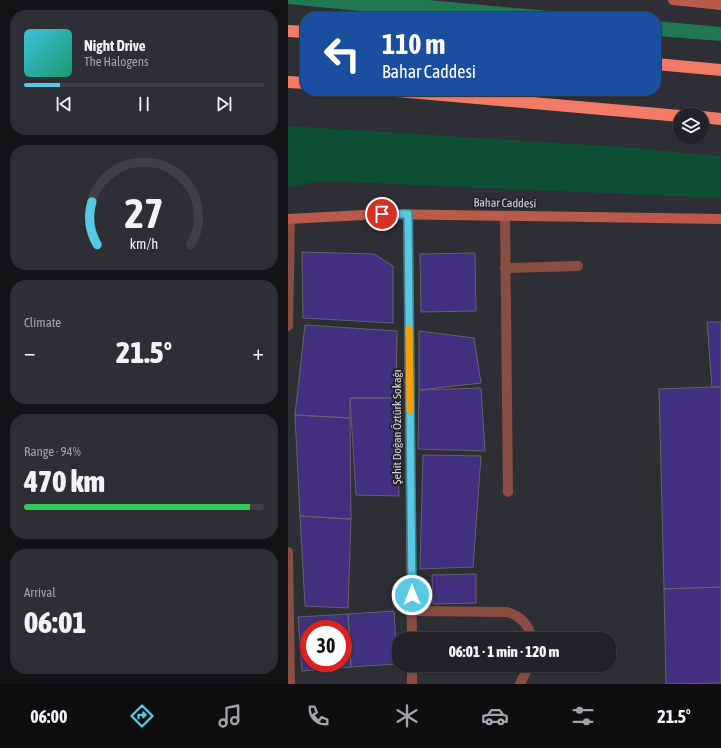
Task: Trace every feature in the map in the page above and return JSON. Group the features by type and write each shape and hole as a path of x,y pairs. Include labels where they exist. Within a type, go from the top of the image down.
{"highway":[{"path":"288,31 300,32"},
{"path":"661,64 721,70"},
{"path":"288,82 300,83"},
{"path":"454,96 673,115"},
{"path":"709,118 721,119"}],"main road":[{"path":"673,0 721,5"},
{"name":"Bahar Caddesi","path":"289,219 382,214 721,219"}],"street":[{"name":"Şehit Doğan Öztürk Sokağı","path":"408,214 412,632"},
{"path":"504,216 508,492"},
{"path":"288,326 289,219"},
{"path":"505,268 578,266"},
{"path":"288,552 290,684"},
{"path":"412,611 507,612 520,618 526,623 530,632"},
{"path":"412,672 412,684"},
{"path":"520,684 526,672"}],"green space":[{"path":"288,0 428,0 560,12 370,12 288,4"},
{"path":"661,21 721,27 721,41 661,36"},
{"path":"288,126 621,147 721,156 721,198 322,181 288,187"}],"building":[{"path":"302,252 374,254 393,266 393,323 303,318"},
{"path":"475,253 476,311 421,312 420,254"},
{"path":"707,322 721,322 721,387 712,387"},
{"path":"305,325 397,331 396,398 350,398 350,418 295,415"},
{"path":"419,331 474,338 481,383 419,390"},
{"path":"721,387 721,587 664,589 659,389"},
{"path":"481,388 485,451 418,449 419,390"},
{"path":"350,398 396,398 399,496 356,495"},
{"path":"295,415 350,418 351,519 300,516"},
{"path":"423,455 481,456 473,567 420,569"},
{"path":"300,516 351,519 348,608 305,606"},
{"path":"476,574 476,603 433,604 432,575"},
{"path":"721,587 721,683 666,684 664,589"},
{"path":"394,611 395,632 392,632 392,664 352,667 352,620 348,620 348,614"},
{"path":"348,614 348,620 300,620 300,644 298,617"}],"slow traffic":[{"path":"409,329 410,410"}],"route":[{"path":"382,214 408,214 412,595"}]}
